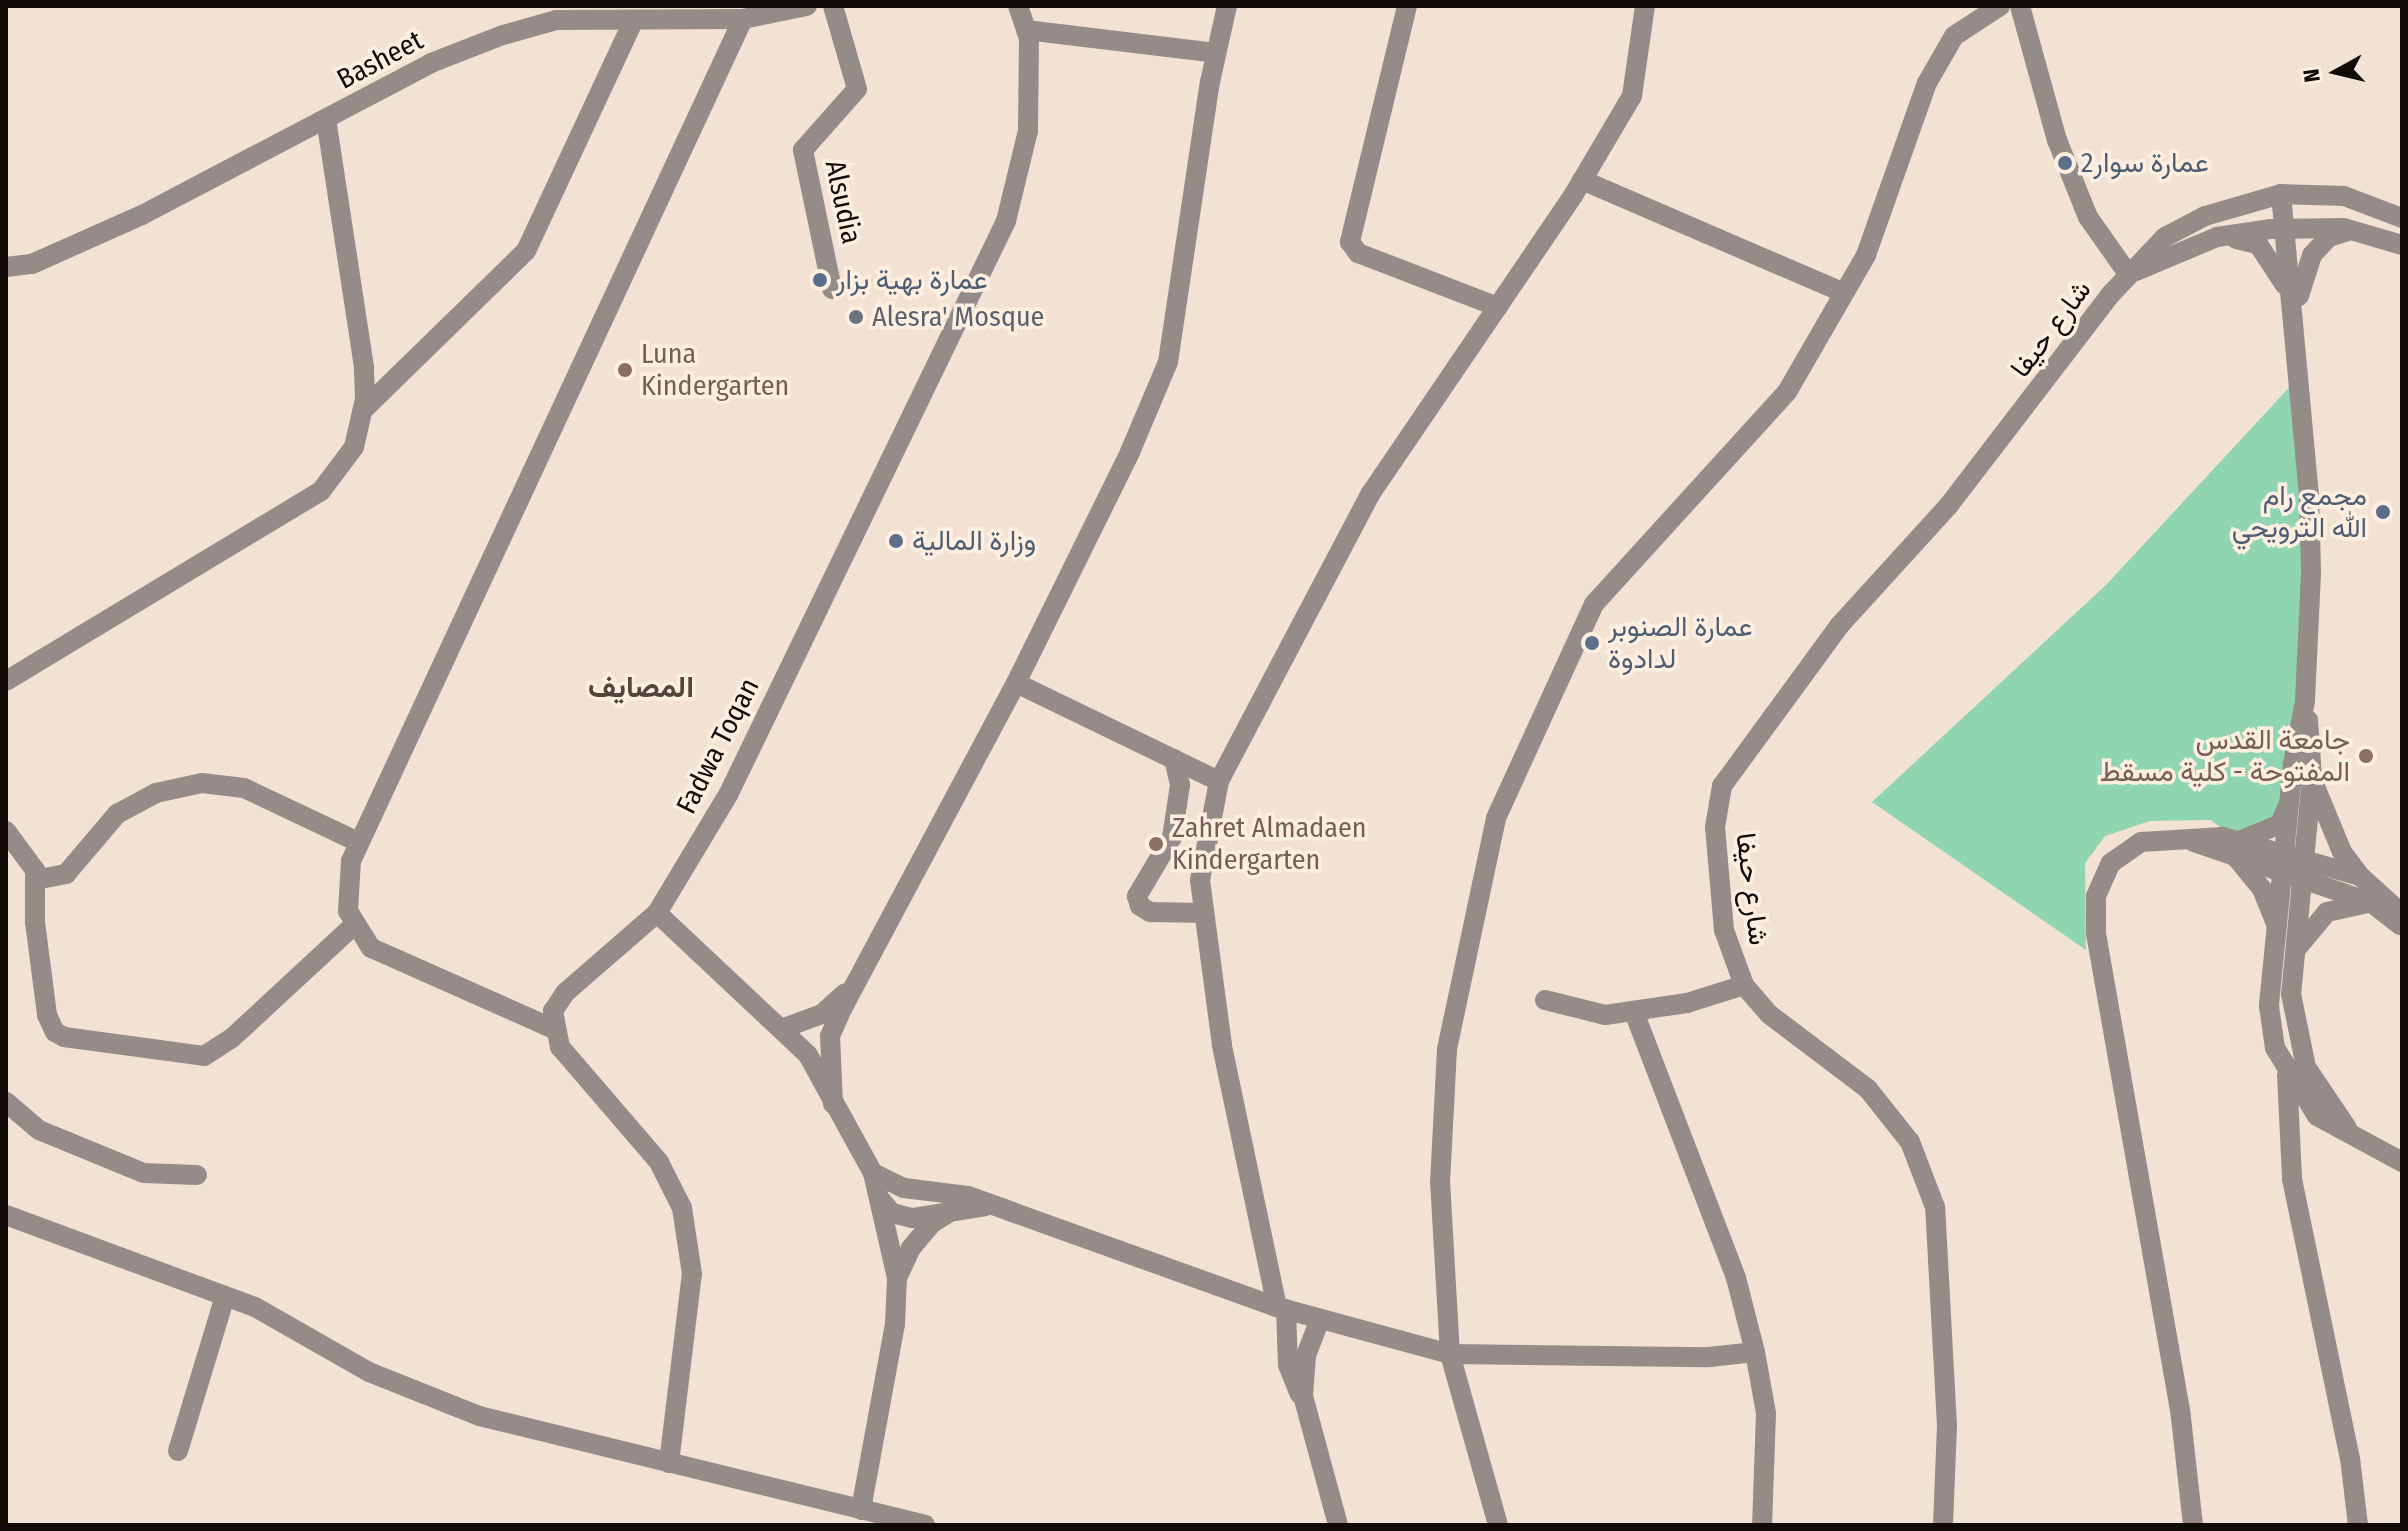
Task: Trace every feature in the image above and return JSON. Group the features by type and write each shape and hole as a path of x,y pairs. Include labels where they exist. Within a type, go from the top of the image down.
{"street":[{"name":"Basheet","path":"6,267 32,264 142,215 431,63 552,13 633,22 743,19 807,6"},
{"name":"Alsudia","path":"832,289 803,150 857,89 833,6"},
{"name":"Fadwa Toqan","path":"554,1029 553,1011 566,992 657,913 729,793 1006,221 1028,131 1026,30 1018,6"},
{"path":"833,1104 830,1036 1016,683 1130,452 1168,362 1216,53 1227,6"},
{"path":"1407,6 1350,242 1358,253 1498,307"},
{"path":"1303,1396 1295,1389 1288,1365 1282,1308 1227,1074 1204,913 1200,880 1219,781 1371,493 1582,180 1632,96 1645,6"},
{"path":"1498,1525 1450,1354 1440,1183 1447,1049 1496,818 1594,604 1787,392 1866,255 1892,192 1927,83 1954,36 1990,8 2000,6"},
{"path":"2020,6 2052,126 2088,217 2128,274"},
{"path":"669,1463 692,1274 682,1208 659,1162 560,1047 554,1029 371,948 353,926 347,891 358,842 743,19"},
{"path":"364,409 526,251 633,22"},
{"path":"1026,30 1216,53"},
{"path":"6,681 321,491 354,447 364,409 364,367 326,120"},
{"path":"1582,180 1842,292"},
{"path":"2281,194 2309,495 2305,701 2312,777 2325,818 2360,876 2402,914"},
{"name":"شارع حيفا","path":"1943,1525 1947,1426 1935,1207 1910,1142 1868,1089 1769,1014 1744,985 1722,914 1715,827 1722,786 1839,626 1949,505 2128,274 2165,237 2205,216 2281,194 2344,196 2402,218"},
{"name":"شارع حيفا","path":"2128,274 2217,237 2285,228 2352,230 2402,245"},
{"path":"2294,324 2303,273 2312,255 2329,237 2352,230"},
{"path":"2217,237 2258,244 2283,279 2294,324"},
{"path":"1016,683 1219,781"},
{"path":"2305,701 2291,800 2295,864 2295,950 2291,994 2306,1067 2357,1141"},
{"path":"1174,759 1180,785 1172,837 1137,896 1140,906 1150,912 1204,913"},
{"path":"2312,777 2278,930 2269,1006 2275,1048 2287,1075 2317,1116 2357,1141 2402,1162"},
{"path":"35,880 66,874 117,814 156,793 202,783 244,788 358,842"},
{"path":"2236,848 2280,824 2291,800"},
{"path":"6,831 25,852 35,880 47,1015 55,1032 64,1037 204,1056 232,1038 353,926"},
{"path":"2193,1525 2178,1395 2096,933 2096,896 2111,863 2141,842 2183,838 2360,876"},
{"path":"2236,848 2262,889 2278,930"},
{"path":"2295,864 2372,903 2402,927"},
{"path":"2295,950 2327,912 2372,903"},
{"path":"657,913 808,1055 873,1173 897,1278 895,1324 861,1510"},
{"path":"1545,1000 1605,1015 1687,1003 1744,985"},
{"path":"781,1029 822,1014 855,986"},
{"path":"1634,1012 1736,1278 1755,1352 1766,1413 1762,1525"},
{"path":"2287,1075 2292,1179 2350,1458 2358,1525"},
{"path":"6,1102 39,1130 144,1173 197,1175"},
{"path":"873,1173 904,1188 968,1196 1282,1308 1450,1354 1709,1357 1755,1352"},
{"path":"879,1197 892,1213 912,1218 990,1205"},
{"path":"897,1278 918,1240 951,1212"},
{"path":"6,1215 255,1307 369,1372 479,1416 925,1525"},
{"path":"178,1451 225,1296"},
{"path":"1320,1319 1306,1356 1303,1396 1338,1525"}],"green space":[{"path":"2299,377 2310,529 2291,800 2252,839 2238,841 2211,820 2150,821 2105,836 2085,863 2086,950 1872,802 2106,585"}],"place":[{"name":"عمارة سوار2","path":"2065,163"},
{"name":"عمارة بهية بزار","path":"820,280"},
{"name":"Alesra' Mosque","path":"856,317"},
{"name":"Luna Kindergarten","path":"625,370"},
{"name":"مجمع رام الله الترويحي","path":"2383,512"},
{"name":"وزارة المالية","path":"896,541"},
{"name":"عمارة الصنوبر لدادوة","path":"1592,643"},
{"name":"جامعة القدس المفتوحة - كلية مسقط","path":"2366,756"},
{"name":"Zahret Almadaen Kindergarten","path":"1156,844"}],"district":[{"name":"المصايف","path":"641,687"}]}
